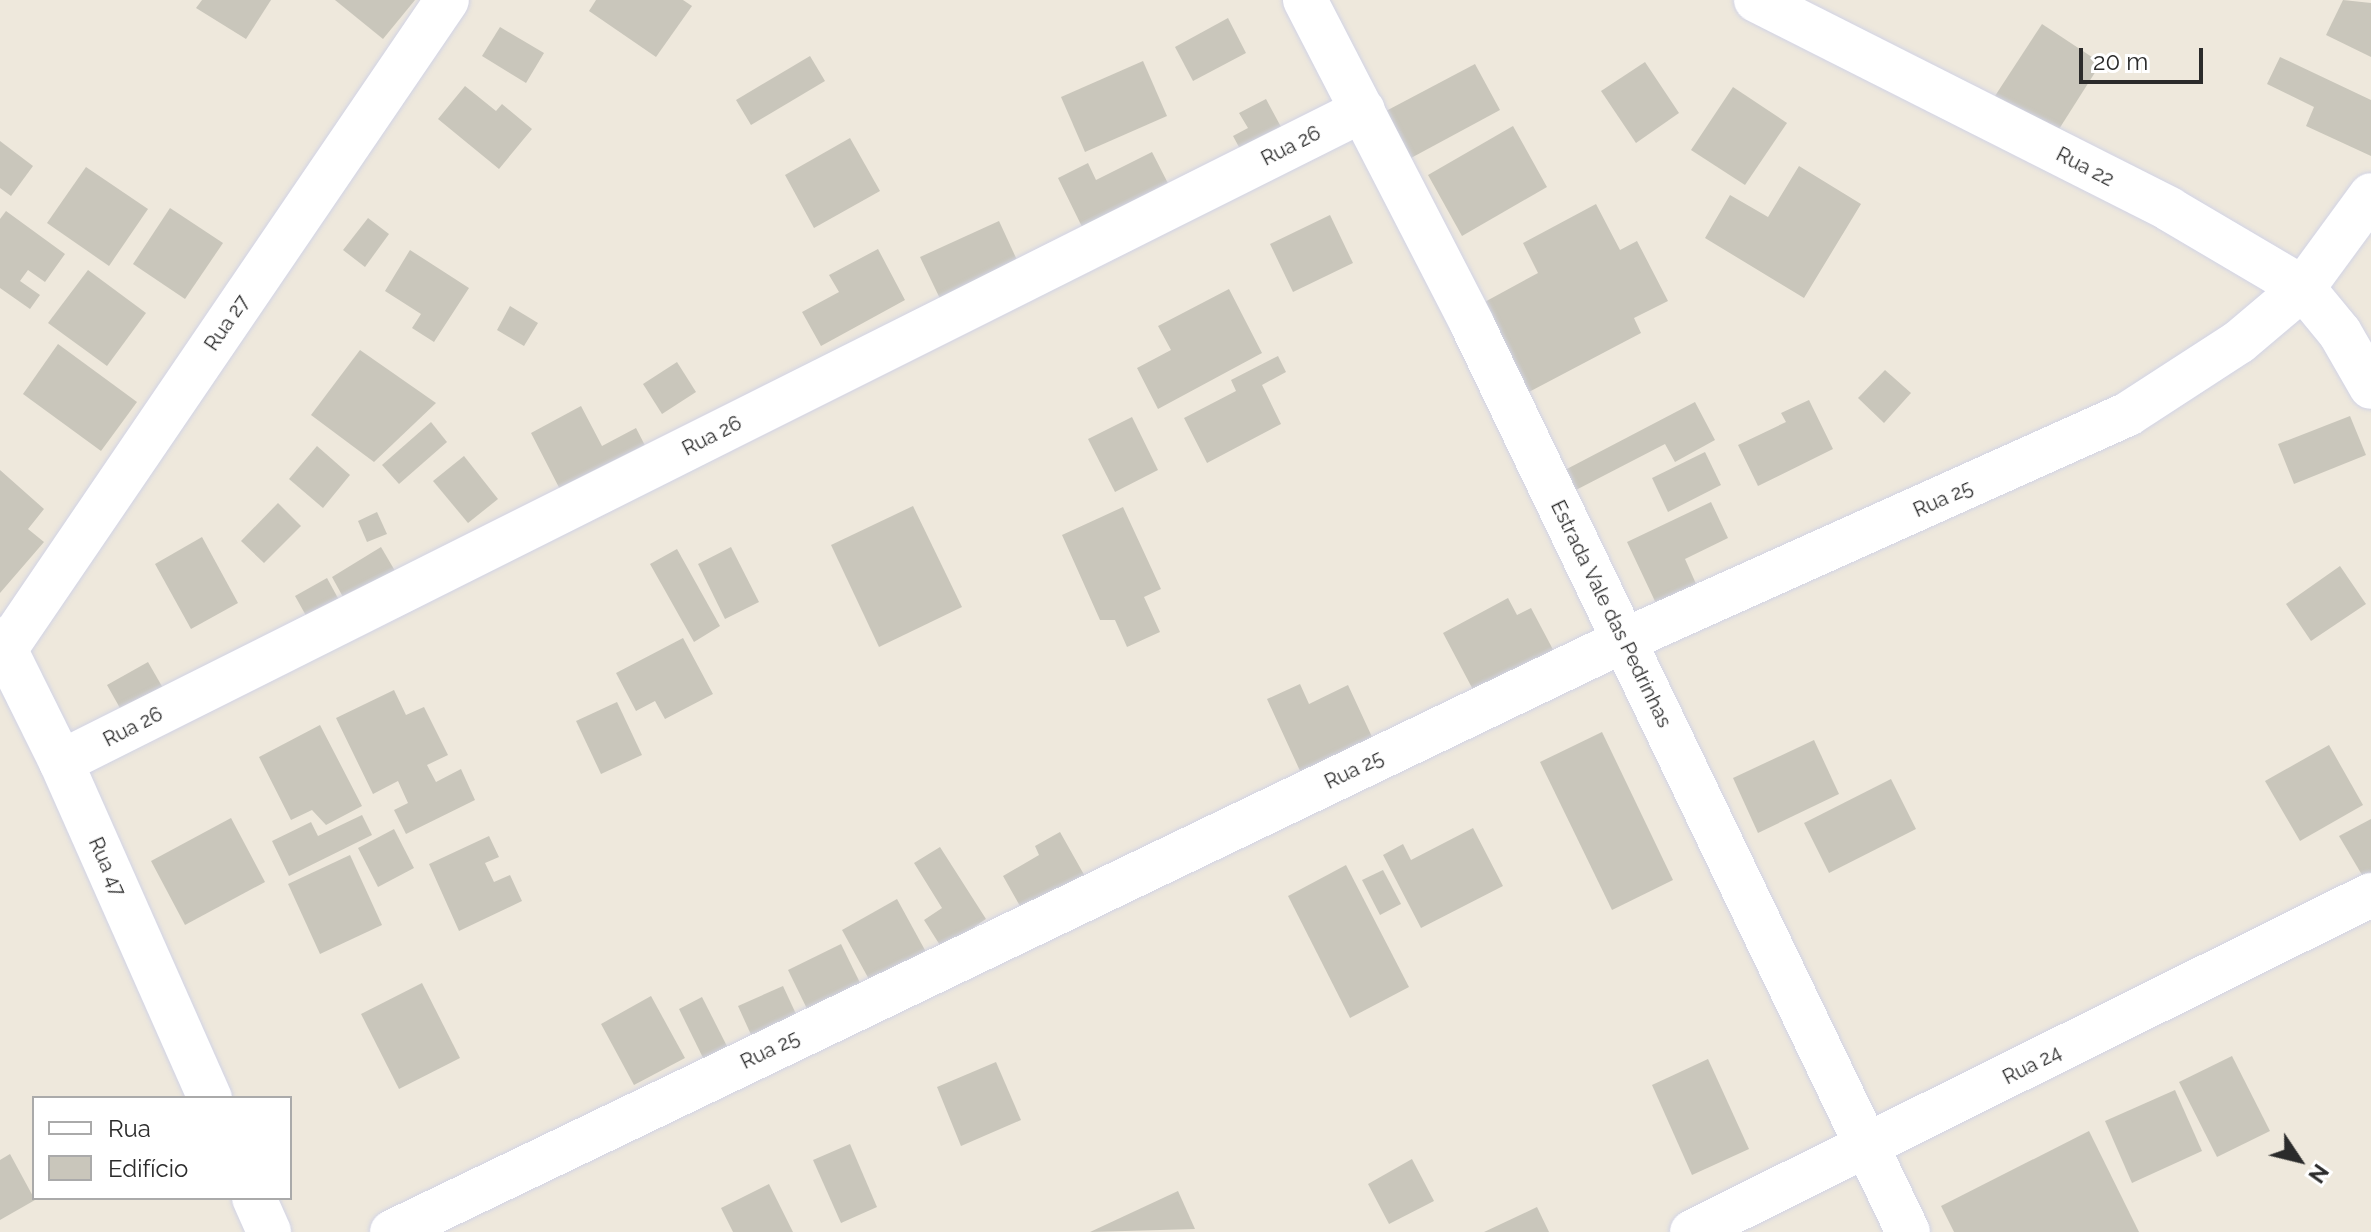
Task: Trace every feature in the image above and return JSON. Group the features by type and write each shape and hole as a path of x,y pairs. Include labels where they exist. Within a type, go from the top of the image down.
{"street":[{"name":"Rua 27","path":"4,643 447,0"},
{"name":"Estrada Vale das Pedrinhas","path":"1305,0 1363,110 1623,641 1908,1232"},
{"name":"Rua 22","path":"1756,0 1814,14 2169,209 2303,288 2340,333 2371,387"},
{"name":"Rua 26","path":"61,762 1363,110"},
{"name":"Rua 25","path":"392,1232 1623,641 2128,414 2239,342 2303,288 2371,195"},
{"name":"Rua 47","path":"4,643 61,762 209,1096"},
{"name":"Rua 24","path":"1692,1232 2371,895"},
{"path":"255,1200 269,1232"}],"building":[{"path":"202,0 271,0 246,39 196,8"},
{"path":"335,0 415,0 383,39"},
{"path":"596,0 683,0 692,6 656,57 589,11"},
{"path":"2343,0 2371,3 2371,57 2326,35"},
{"path":"1228,18 1246,53 1193,81 1175,47"},
{"path":"2042,24 2101,63 2054,137 1993,99"},
{"path":"500,27 544,53 526,83 482,56"},
{"path":"810,56 825,81 751,125 736,100"},
{"path":"2280,57 2371,100 2371,156 2306,126 2314,107 2267,84"},
{"path":"1143,61 1167,116 1085,152 1061,97"},
{"path":"1645,62 1679,113 1636,143 1601,91"},
{"path":"1475,64 1500,110 1411,158 1386,111"},
{"path":"465,86 496,111 502,104 532,129 499,169 438,119"},
{"path":"1733,87 1787,123 1745,185 1691,150"},
{"path":"1266,99 1287,138 1246,160 1233,136 1248,128 1239,113"},
{"path":"1513,126 1547,187 1462,236 1428,175"},
{"path":"850,138 880,191 814,228 785,175"},
{"path":"0,141 33,166 11,196 0,188"},
{"path":"1152,152 1175,197 1089,241 1058,178 1088,163 1096,180"},
{"path":"1799,166 1861,204 1804,298 1705,238 1730,195 1768,217"},
{"path":"86,167 148,209 109,266 47,223"},
{"path":"1596,204 1620,250 1637,241 1668,301 1634,318 1641,333 1527,393 1481,304 1538,273 1523,243"},
{"path":"170,208 223,243 185,299 133,264"},
{"path":"6,211 65,254 45,282 28,270 20,281 40,295 30,309 0,288 0,219"},
{"path":"1330,215 1353,263 1293,292 1270,244"},
{"path":"368,218 389,234 365,267 343,250"},
{"path":"999,221 1023,273 945,309 920,257"},
{"path":"878,249 905,300 821,346 802,312 839,292 829,275"},
{"path":"410,250 469,288 434,342 412,328 421,314 385,291"},
{"path":"88,270 146,313 107,366 48,323"},
{"path":"1229,289 1262,353 1158,409 1137,368 1171,350 1158,326"},
{"path":"510,306 538,323 524,346 497,330"},
{"path":"58,344 137,402 101,451 23,394"},
{"path":"360,350 436,403 374,462 311,415"},
{"path":"1278,356 1286,372 1262,385 1281,424 1207,463 1184,418 1236,391 1231,380"},
{"path":"677,362 696,392 662,414 643,384"},
{"path":"1885,370 1911,393 1884,423 1858,398"},
{"path":"1809,400 1833,449 1758,486 1738,445 1786,422 1781,413"},
{"path":"1695,402 1715,440 1675,462 1665,444 1574,491 1563,471"},
{"path":"581,406 602,446 636,428 652,459 567,503 531,433"},
{"path":"2350,416 2366,455 2294,484 2278,444"},
{"path":"1132,417 1158,470 1115,492 1088,439"},
{"path":"431,422 447,442 399,484 382,465"},
{"path":"317,446 350,475 323,508 289,479"},
{"path":"1705,452 1721,485 1668,512 1652,478"},
{"path":"464,456 498,499 468,523 433,481"},
{"path":"0,470 44,509 28,529 44,542 0,593"},
{"path":"1711,502 1728,538 1685,559 1697,586 1662,616 1627,542"},
{"path":"278,503 301,526 264,563 241,541"},
{"path":"913,506 962,607 879,647 831,545"},
{"path":"1123,507 1161,589 1144,597 1160,632 1127,647 1115,620 1100,620 1062,535"},
{"path":"377,512 387,534 367,542 358,521"},
{"path":"202,537 238,603 191,629 155,564"},
{"path":"381,547 398,576 348,606 332,577"},
{"path":"731,547 759,602 725,619 698,564"},
{"path":"677,549 720,626 694,642 650,564"},
{"path":"2340,566 2366,604 2311,641 2286,604"},
{"path":"327,578 345,611 313,628 295,596"},
{"path":"1508,598 1517,615 1531,608 1558,659 1479,701 1443,633"},
{"path":"683,638 713,694 665,719 655,701 636,711 616,673"},
{"path":"148,662 171,702 130,726 107,685"},
{"path":"1300,684 1309,704 1348,685 1373,739 1301,773 1267,699"},
{"path":"394,690 406,715 424,707 448,755 427,765 436,782 461,769 475,800 406,834 394,810 408,803 398,781 373,794 336,718"},
{"path":"617,702 642,755 601,774 576,721"},
{"path":"320,725 362,806 326,825 312,810 291,820 259,757"},
{"path":"1602,732 1673,880 1612,910 1540,762"},
{"path":"1814,740 1839,794 1758,833 1733,778"},
{"path":"2329,745 2363,805 2300,841 2265,781"},
{"path":"1891,779 1916,829 1829,873 1804,823"},
{"path":"362,815 372,835 289,876 272,841 311,822 318,836"},
{"path":"231,818 265,882 185,925 151,861"},
{"path":"2371,819 2371,883 2368,885 2339,836"},
{"path":"1473,828 1503,886 1421,928 1383,855 1403,844 1411,860"},
{"path":"394,829 414,868 378,887 358,848"},
{"path":"1060,832 1091,887 1029,922 1003,876 1039,855 1035,846"},
{"path":"489,836 499,857 485,863 494,882 510,875 522,901 459,931 429,864"},
{"path":"940,847 986,919 974,927 982,941 950,961 924,920 942,908 914,863"},
{"path":"350,855 382,925 320,954 288,884"},
{"path":"1346,865 1409,987 1350,1018 1288,896"},
{"path":"1383,870 1401,904 1380,915 1362,880"},
{"path":"897,899 932,963 877,994 842,930"},
{"path":"841,944 866,995 813,1021 788,970"},
{"path":"422,983 460,1058 399,1089 361,1014"},
{"path":"783,986 803,1029 758,1050 738,1006"},
{"path":"651,996 685,1058 634,1085 601,1024"},
{"path":"702,997 734,1060 710,1072 679,1009"},
{"path":"2232,1056 2270,1131 2217,1157 2179,1082"},
{"path":"1708,1059 1749,1149 1692,1175 1652,1085"},
{"path":"996,1062 1021,1120 961,1146 937,1087"},
{"path":"2175,1090 2202,1151 2132,1183 2105,1121"},
{"path":"2089,1131 2139,1232 1954,1232 1941,1206"},
{"path":"850,1144 877,1207 841,1223 813,1160"},
{"path":"10,1154 32,1200 35,1200 0,1220 0,1160"},
{"path":"1412,1159 1434,1201 1389,1224 1368,1184"},
{"path":"769,1184 793,1232 733,1232 721,1208"},
{"path":"1178,1191 1195,1229 1090,1232"},
{"path":"1537,1207 1549,1232 1484,1232"}]}
